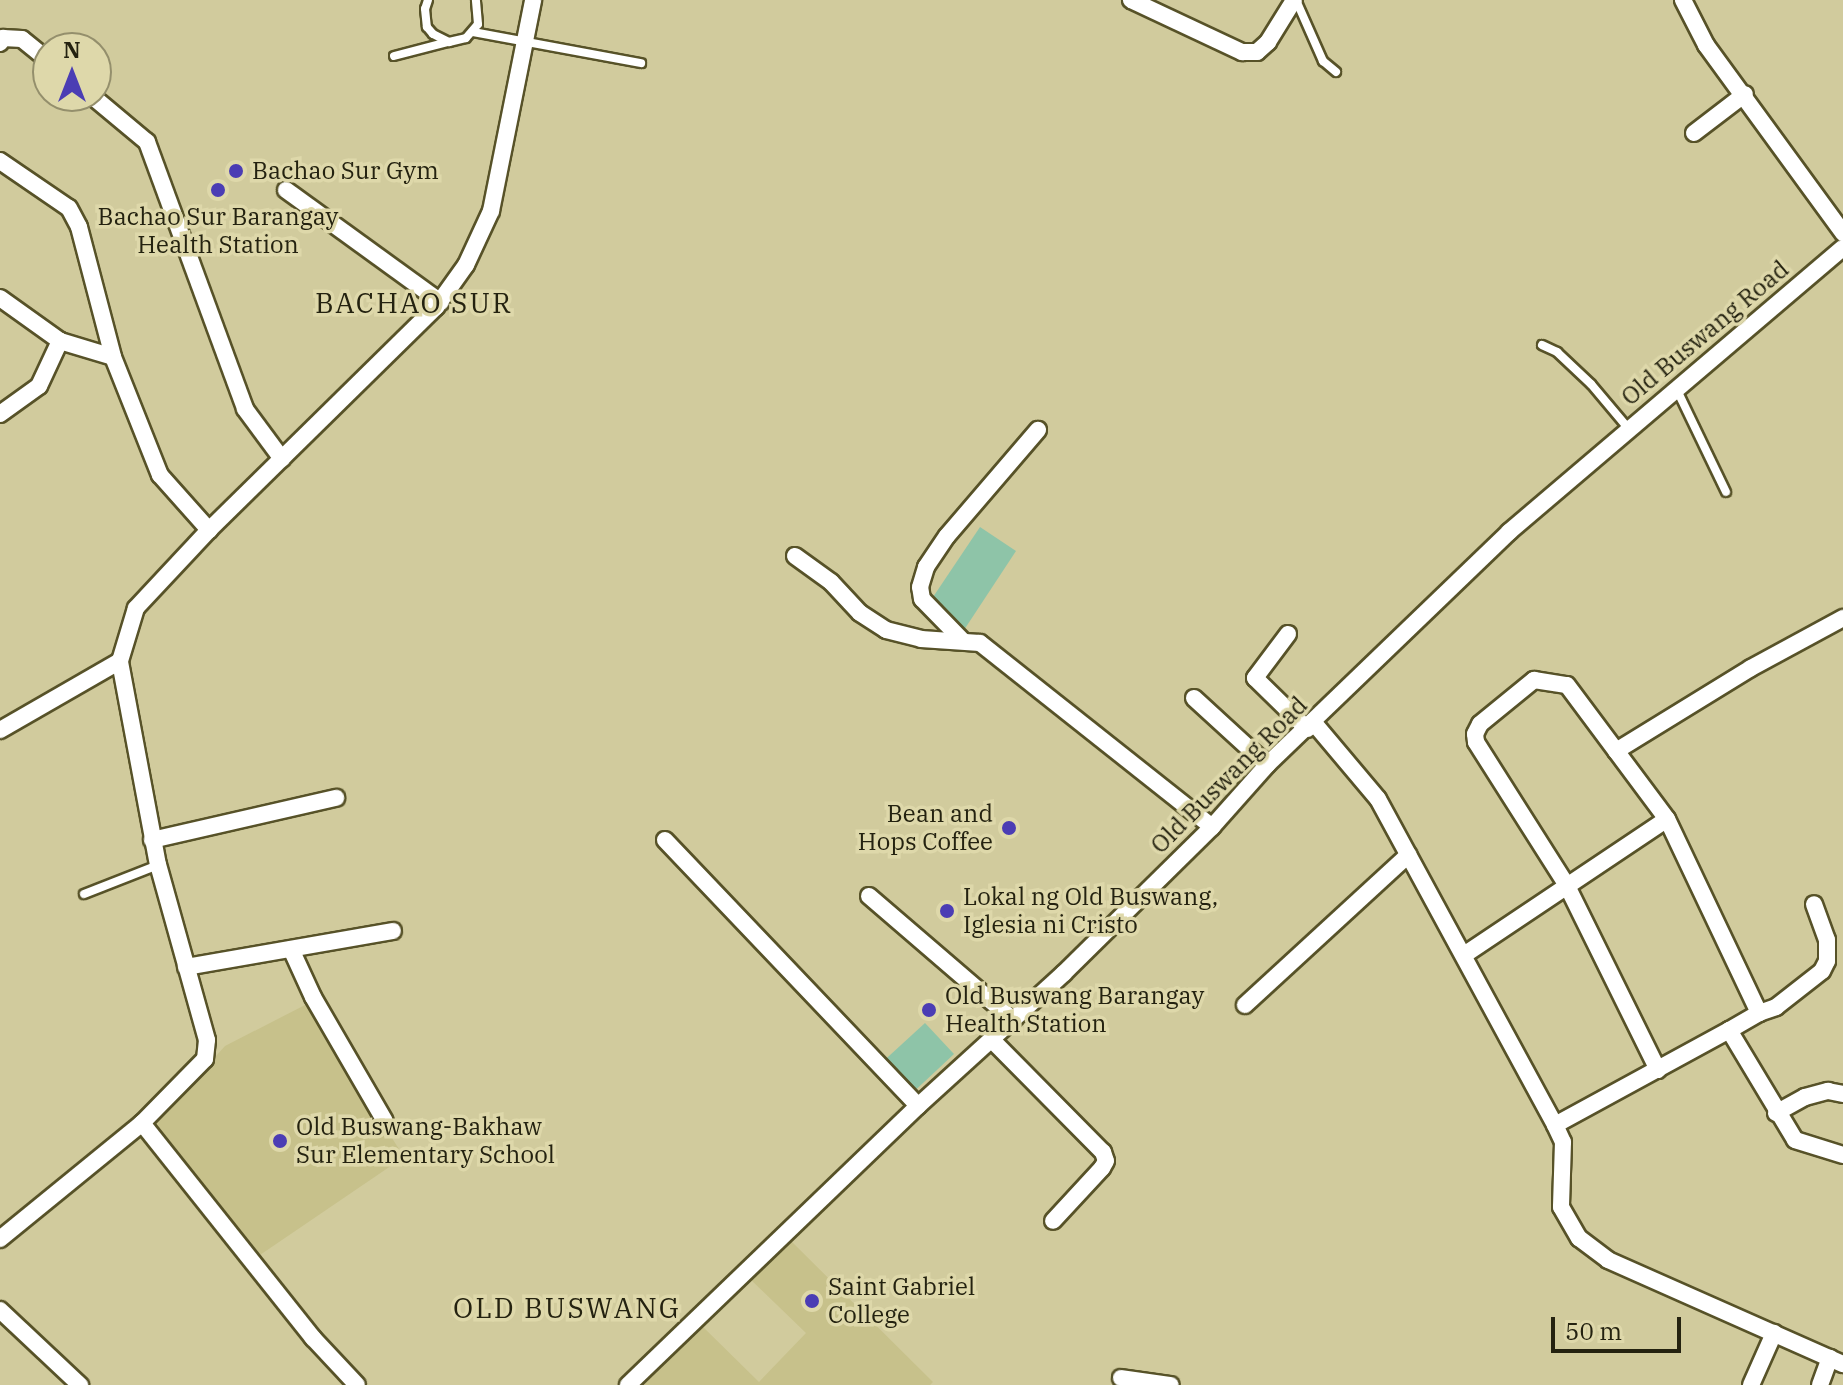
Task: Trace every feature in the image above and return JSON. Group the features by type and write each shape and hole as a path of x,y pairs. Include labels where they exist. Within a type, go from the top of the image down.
{"street":[{"path":"0,1239 142,1123 205,1059 207,1040 152,840 120,661 136,608 209,530 441,302 466,265 491,211 533,0"},
{"path":"1131,0 1242,52 1257,52 1268,42 1295,0"},
{"path":"1683,0 1706,45 1745,94 1843,233"},
{"path":"0,43 3,38 22,39 32,47"},
{"path":"1694,133 1745,94"},
{"path":"111,112 147,142 245,409 282,459"},
{"path":"0,161 69,208 79,227 113,357 160,475 209,530"},
{"path":"286,190 441,302"},
{"name":"Old Buswang Road","path":"628,1385 918,1106 1013,1020 1212,827 1267,765 1509,532 1843,248"},
{"path":"0,298 60,341 113,357"},
{"path":"0,414 39,386 60,341"},
{"path":"962,640 922,599 920,587 926,567 947,536 1038,430"},
{"path":"795,556 831,582 860,613 886,630 921,639 980,643 1212,827"},
{"path":"1616,751 1751,668 1843,618"},
{"path":"1288,634 1254,676 1310,726 1378,799 1563,1142 1561,1207 1565,1220 1579,1238 1608,1260 1836,1361 1820,1385"},
{"path":"0,730 120,661"},
{"path":"1658,1070 1566,884 1476,742 1475,734 1486,719 1534,680 1567,685 1667,819 1759,1013"},
{"path":"1194,698 1267,765"},
{"path":"152,840 336,798"},
{"path":"1464,955 1667,819"},
{"path":"665,840 918,1106"},
{"path":"1245,1005 1408,855"},
{"path":"869,896 1013,1020"},
{"path":"1555,1125 1759,1013 1776,1007 1822,971 1827,961 1827,940 1814,904"},
{"path":"186,967 393,931"},
{"path":"291,949 313,997 385,1121"},
{"path":"1729,1030 1776,1113 1795,1140 1843,1155"},
{"path":"992,1040 1103,1152 1106,1161 1102,1168 1053,1221"},
{"path":"1776,1113 1805,1097 1828,1091 1843,1094"},
{"path":"142,1123 313,1338 357,1385"},
{"path":"0,1310 80,1385"},
{"path":"1751,1385 1774,1333"},
{"path":"1121,1378 1171,1385"}],"lane":[{"path":"428,0 425,9 427,27 433,34 449,42"},
{"path":"473,32 480,16 476,0"},
{"path":"1295,0 1323,61 1336,72"},
{"path":"394,56 449,42 473,32 641,63"},
{"path":"1542,345 1557,352 1591,384 1628,428"},
{"path":"1677,390 1726,492"},
{"path":"84,894 158,865"}],"shaded area":[{"name":"Old Buswang-Bakhaw Sur Elementary School","path":"307,1004 404,1157 257,1257 154,1125 225,1046"},
{"name":"Saint Gabriel College","path":"788,1238 933,1382 930,1385 639,1385 700,1324 759,1382 806,1333 748,1277"}],"green space":[{"path":"980,527 1016,551 962,633 925,609"},
{"path":"925,1023 954,1054 907,1098 877,1067"}],"place":[{"name":"Bachao Sur Gym","path":"236,171"},
{"name":"Bachao Sur Barangay Health Station","path":"218,190"},
{"name":"Bean and Hops Coffee","path":"1009,828"},
{"name":"Lokal ng Old Buswang, Iglesia ni Cristo","path":"947,911"},
{"name":"Old Buswang Barangay Health Station","path":"929,1010"},
{"name":"Old Buswang-Bakhaw Sur Elementary School","path":"280,1141"},
{"name":"Saint Gabriel College","path":"812,1301"}],"district":[{"name":"BACHAO SUR","path":"414,303"},
{"name":"OLD BUSWANG","path":"567,1308"}]}
